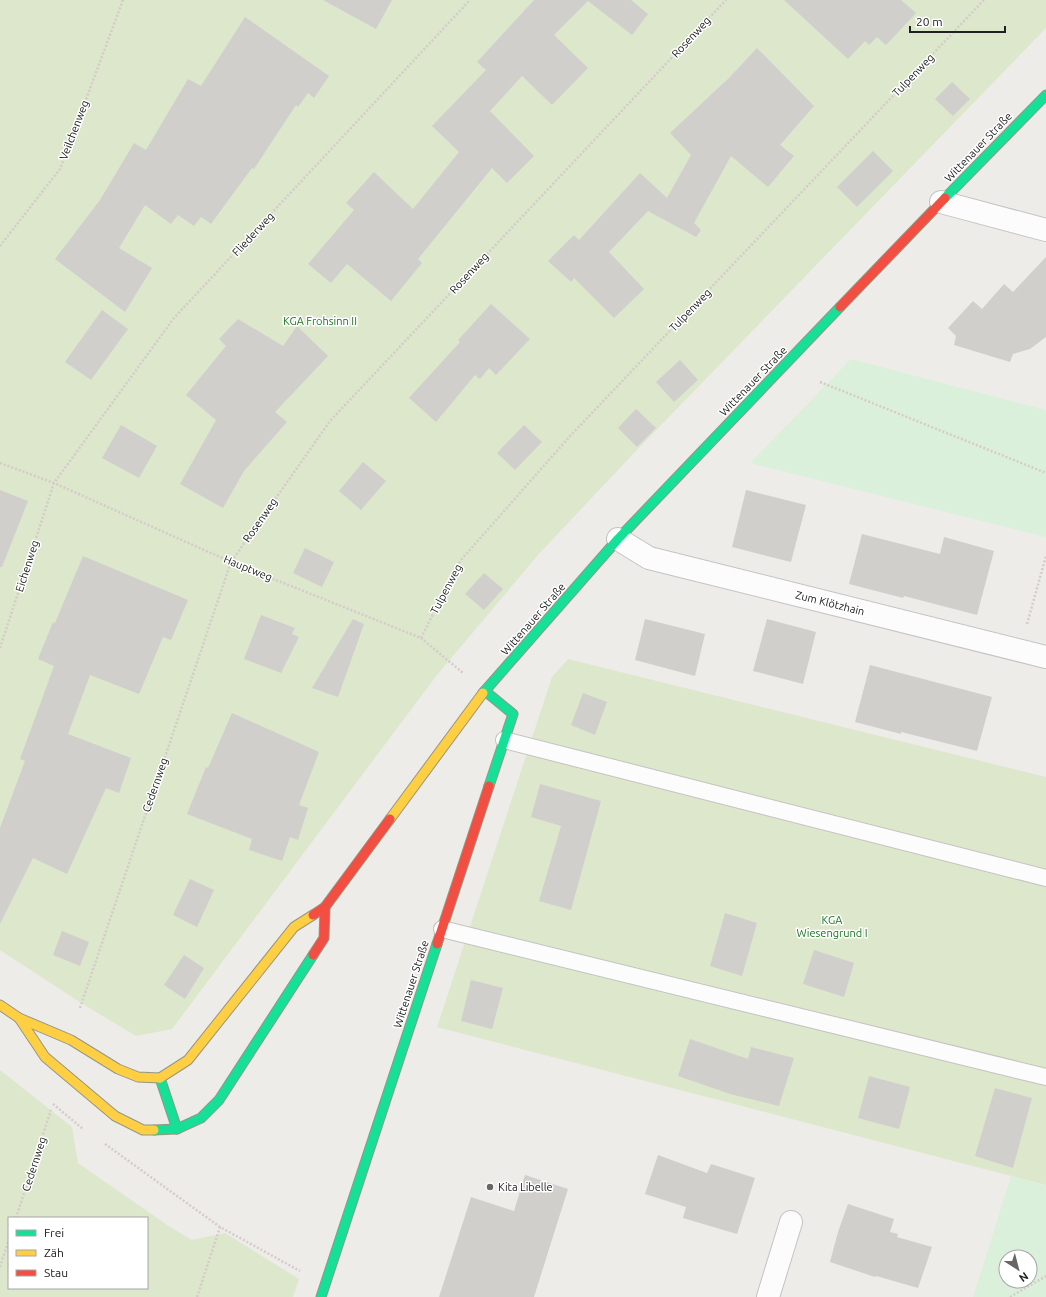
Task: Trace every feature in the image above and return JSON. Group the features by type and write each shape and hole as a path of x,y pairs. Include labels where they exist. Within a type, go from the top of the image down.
{"street":[{"name":"Wittenauer Straße","path":"160,1078 188,1060 294,927 325,907 485,691 618,539 1046,95"},
{"path":"942,202 1046,230"},
{"name":"Zum Klötzhain","path":"618,539 649,558 1046,657"},
{"name":"Wittenauer Straße","path":"321,1297 513,714 485,691"},
{"path":"19,1018 45,1058 115,1116 143,1130 177,1129 201,1118 219,1100 324,938 325,907"},
{"path":"0,1005 19,1018 71,1040 118,1069 138,1077 160,1078 177,1129"},
{"path":"768,1297 791,1222"}],"lane":[{"path":"504,740 1046,878"},
{"path":"442,929 1046,1077"}],"path":[{"name":"Veilchenweg","path":"0,246 60,169 123,0"},
{"name":"Fliederweg","path":"54,483 174,318 470,0"},
{"name":"Rosenweg","path":"231,562 330,421 726,0"},
{"name":"Tulpenweg","path":"421,638 460,561 566,440 984,0"},
{"path":"820,382 1046,473"},
{"name":"Hauptweg","path":"0,463 54,483 231,562 421,638 485,691"},
{"name":"Eichenweg","path":"0,648 54,483"},
{"path":"1019,651 1046,556"},
{"name":"Cedernweg","path":"80,1008 231,562"},
{"path":"53,1104 85,1130"},
{"name":"Cedernweg","path":"16,1217 51,1110"},
{"path":"105,1144 220,1227 325,1285"},
{"path":"197,1297 220,1227"},
{"path":"0,1267 8,1243"},
{"path":"1010,1297 1046,1276"}],"green space":[{"name":"KGA Frohsinn II","path":"0,0 1046,0 1046,28 634,453 537,556 437,675 172,1029 136,1036 81,1003 0,950"},
{"path":"851,359 1046,410 1046,537 750,463"},
{"name":"KGA Wiesengrund I","path":"568,659 1046,777 1046,1185 437,1027 552,677"},
{"path":"0,1070 72,1127 78,1163 170,1227 192,1240 225,1233 299,1279 293,1297 0,1297"},
{"path":"1011,1176 1046,1185 1046,1297 973,1297"}],"building":[{"path":"323,0 392,0 376,29"},
{"path":"534,0 631,0 648,14 632,35 588,1 554,35 588,68 552,105 522,76 490,111 534,156 507,183 492,168 418,259 422,263 391,301 347,264 331,283 308,264 354,210 346,203 374,172 413,209 459,152 432,126 486,70 477,62"},
{"path":"784,0 901,0 916,13 886,45 877,37 869,45 865,41 848,59"},
{"path":"245,17 329,76 314,98 308,93 298,107 296,105 254,169 252,168 211,224 201,217 194,226 178,215 171,224 145,205 119,248 152,268 125,312 55,259 100,200 134,143 146,150 188,79 201,86"},
{"path":"757,48 814,106 780,145 794,156 768,187 731,156 694,223 701,230 696,237 648,211 609,252 644,289 614,318 574,278 571,282 548,261 574,235 579,240 640,173 667,198 691,155 670,133 729,78"},
{"path":"952,82 970,99 953,116 935,99"},
{"path":"873,151 893,171 857,207 837,187"},
{"path":"1046,257 1046,337 1030,349 1013,354 1010,362 954,345 956,336 948,328 973,301 982,309 1004,284 1013,292"},
{"path":"491,304 530,339 496,375 489,368 480,379 475,375 436,422 409,398 460,342 458,340"},
{"path":"102,310 128,329 91,380 65,362"},
{"path":"238,319 283,346 297,326 328,356 275,412 287,422 244,471 223,508 180,484 216,420 186,395 226,346 219,339"},
{"path":"680,360 698,380 674,402 656,382"},
{"path":"636,409 656,428 637,447 618,428"},
{"path":"121,425 157,446 139,478 102,458"},
{"path":"524,425 542,442 515,470 497,453"},
{"path":"363,462 386,481 361,510 339,491"},
{"path":"0,490 28,501 2,567 0,567"},
{"path":"746,490 806,505 791,562 732,547"},
{"path":"862,534 940,554 944,537 994,551 977,615 904,596 903,598 849,584"},
{"path":"305,548 334,562 322,587 293,573"},
{"path":"83,556 188,600 171,640 163,637 139,694 90,675 68,734 131,758 119,793 106,788 67,874 33,858 0,924 0,828 25,761 20,759 54,666 38,659"},
{"path":"484,573 503,589 484,610 465,594"},
{"path":"261,615 295,628 292,634 299,637 281,673 244,659"},
{"path":"353,619 364,624 338,697 312,688"},
{"path":"645,619 705,634 695,676 635,660"},
{"path":"767,619 816,632 803,684 753,671"},
{"path":"870,665 992,697 977,751 855,722"},
{"path":"583,693 607,702 595,735 571,725"},
{"path":"232,713 319,752 299,805 308,808 298,840 290,837 282,861 249,850 252,839 187,814 206,767 208,768"},
{"path":"540,784 601,801 571,910 539,901 561,826 531,817"},
{"path":"190,879 214,890 197,927 173,915"},
{"path":"725,913 757,923 742,976 710,966"},
{"path":"62,931 89,942 80,966 53,955"},
{"path":"814,950 854,963 844,997 803,984"},
{"path":"184,955 204,968 185,999 164,985"},
{"path":"471,980 503,988 492,1029 461,1021"},
{"path":"690,1039 748,1059 751,1047 794,1058 779,1106 730,1094 678,1076"},
{"path":"869,1076 910,1087 899,1129 858,1118"},
{"path":"995,1088 1032,1098 1013,1168 975,1156"},
{"path":"658,1155 707,1173 711,1164 755,1178 737,1234 683,1218 686,1207 645,1194"},
{"path":"525,1175 568,1189 534,1297 439,1297 471,1197 514,1211"},
{"path":"848,1204 894,1219 890,1232 898,1234 897,1237 932,1247 918,1288 876,1276 875,1277 830,1262 838,1232"}],"traffic: fast":[{"path":"945,198 1046,95"},
{"path":"483,693 618,539 840,307"},
{"path":"485,691 513,714 489,786"},
{"path":"321,1297 437,944"},
{"path":"154,1130 177,1129 201,1118 219,1100 313,955"},
{"path":"160,1078 177,1129"}],"traffic: slow":[{"path":"390,819 483,693"},
{"path":"160,1078 188,1060 294,927 313,915"},
{"path":"0,1005 19,1018 71,1040 118,1069 138,1077 160,1078"},
{"path":"19,1018 45,1057 115,1116 143,1130 154,1130"}],"traffic: jam":[{"path":"840,307 945,198"},
{"path":"437,944 489,786"},
{"path":"313,915 325,907 390,819"},
{"path":"313,955 324,938 325,907"}],"place":[{"name":"Kita Libelle","path":"490,1187"}]}
